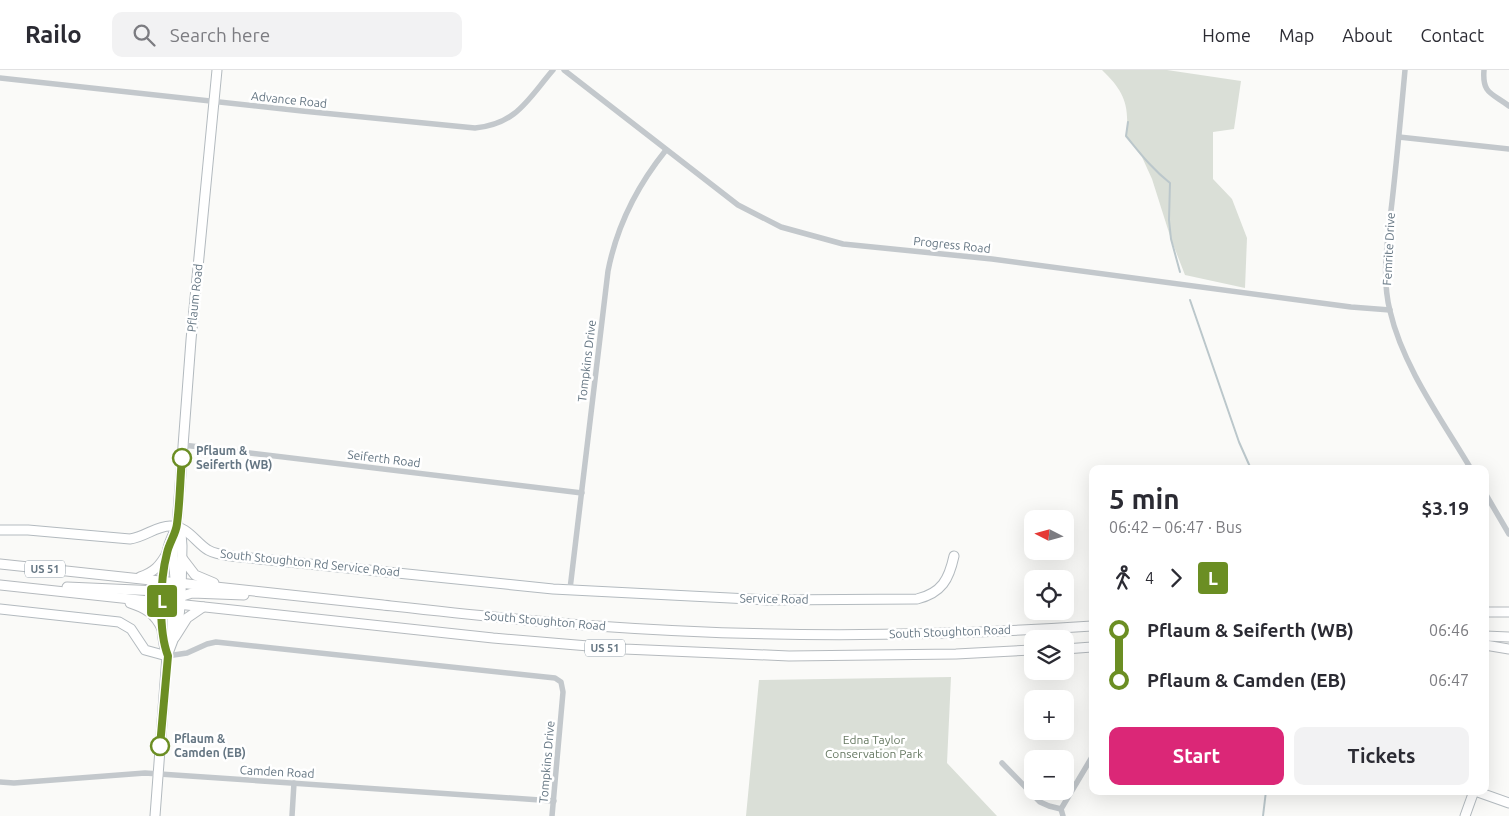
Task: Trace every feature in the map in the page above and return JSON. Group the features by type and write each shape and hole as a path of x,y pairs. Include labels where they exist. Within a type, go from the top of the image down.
{"main road":[{"name":"Pflaum Road","path":"155,816 168,656 175,637 174,600 166,553 177,526 191,340 217,70"},
{"name":"Pflaum Road","path":"168,656 164,647 162,629 174,600 171,585 182,558 181,536 177,526"},
{"path":"0,530 28,530 130,539 141,537 161,527 177,526 171,585 138,591 76,587 40,589"},
{"name":"South Stoughton Rd Service Road","path":"177,526 184,529 208,550 223,555 553,589 570,589"},
{"path":"136,578 156,570 166,553"},
{"name":"Service Road","path":"570,589 735,599 917,599 934,593 941,587 949,575 954,556"},
{"path":"182,558 195,575 220,588"},
{"name":"South Stoughton Road","path":"0,564 136,578 171,585 220,588 596,626 731,633 852,635 928,634 1089,626"},
{"name":"South Stoughton Road","path":"0,585 122,598 174,600 203,607 541,643 684,653 831,656 1024,650"},
{"path":"0,609 119,622 131,629 145,650 168,656 172,637 174,600 192,593 287,595"},
{"path":"122,598 151,612 162,629"},
{"path":"175,637 187,618 203,607"},
{"path":"1489,612 1509,612"},
{"path":"1489,636 1509,637"},
{"path":"1489,646 1509,649"},
{"path":"1074,648 1089,647"},
{"path":"1466,816 1474,795"},
{"path":"1486,795 1509,803"}],"street":[{"name":"Advance Road","path":"0,78 475,128 498,123 517,113 552,70"},
{"name":"Progress Road","path":"564,70 716,189 756,215 794,232 832,241 876,248 992,259 1390,310"},
{"name":"Femrite Drive","path":"1405,70 1386,290 1390,310 1403,351 1424,391 1469,465"},
{"path":"1484,70 1484,86 1488,93 1509,106"},
{"path":"1399,137 1509,149"},
{"name":"Tompkins Drive","path":"570,589 612,250 638,189 650,169 666,150"},
{"name":"Seiferth Road","path":"183,445 582,493"},
{"path":"1489,500 1509,534"},
{"name":"Tompkins Drive","path":"168,656 187,653 206,644 216,642 555,678 559,681 562,692 552,816"},
{"path":"1063,816 1062,809 1089,762"},
{"path":"1002,763 1040,802 1062,809"},
{"name":"Camden Road","path":"0,782 14,783 130,773 158,773 554,801"},
{"path":"292,816 294,783"}],"green space":[{"path":"1102,70 1167,70 1241,81 1234,129 1213,132 1213,179 1232,199 1247,238 1245,288 1185,275 1171,239 1152,179 1142,157 1126,136 1127,116 1124,99 1116,85"},
{"name":"Edna Taylor Conservation Park","path":"951,677 947,763 997,816 746,816 759,680"}],"waterway":[{"path":"1128,122 1126,136 1141,155 1170,183 1169,220 1171,239 1180,272"},
{"path":"1190,300 1239,442 1249,465"},
{"path":"1263,816 1266,795"}],"bus line":[{"name":"L","path":"160,746 168,656 164,647 162,623 163,581 168,547 177,526 182,458"}],"place":[{"name":"Pflaum & Seiferth (WB)","path":"182,458"},
{"name":"Pflaum & Camden (EB)","path":"160,746"}]}
